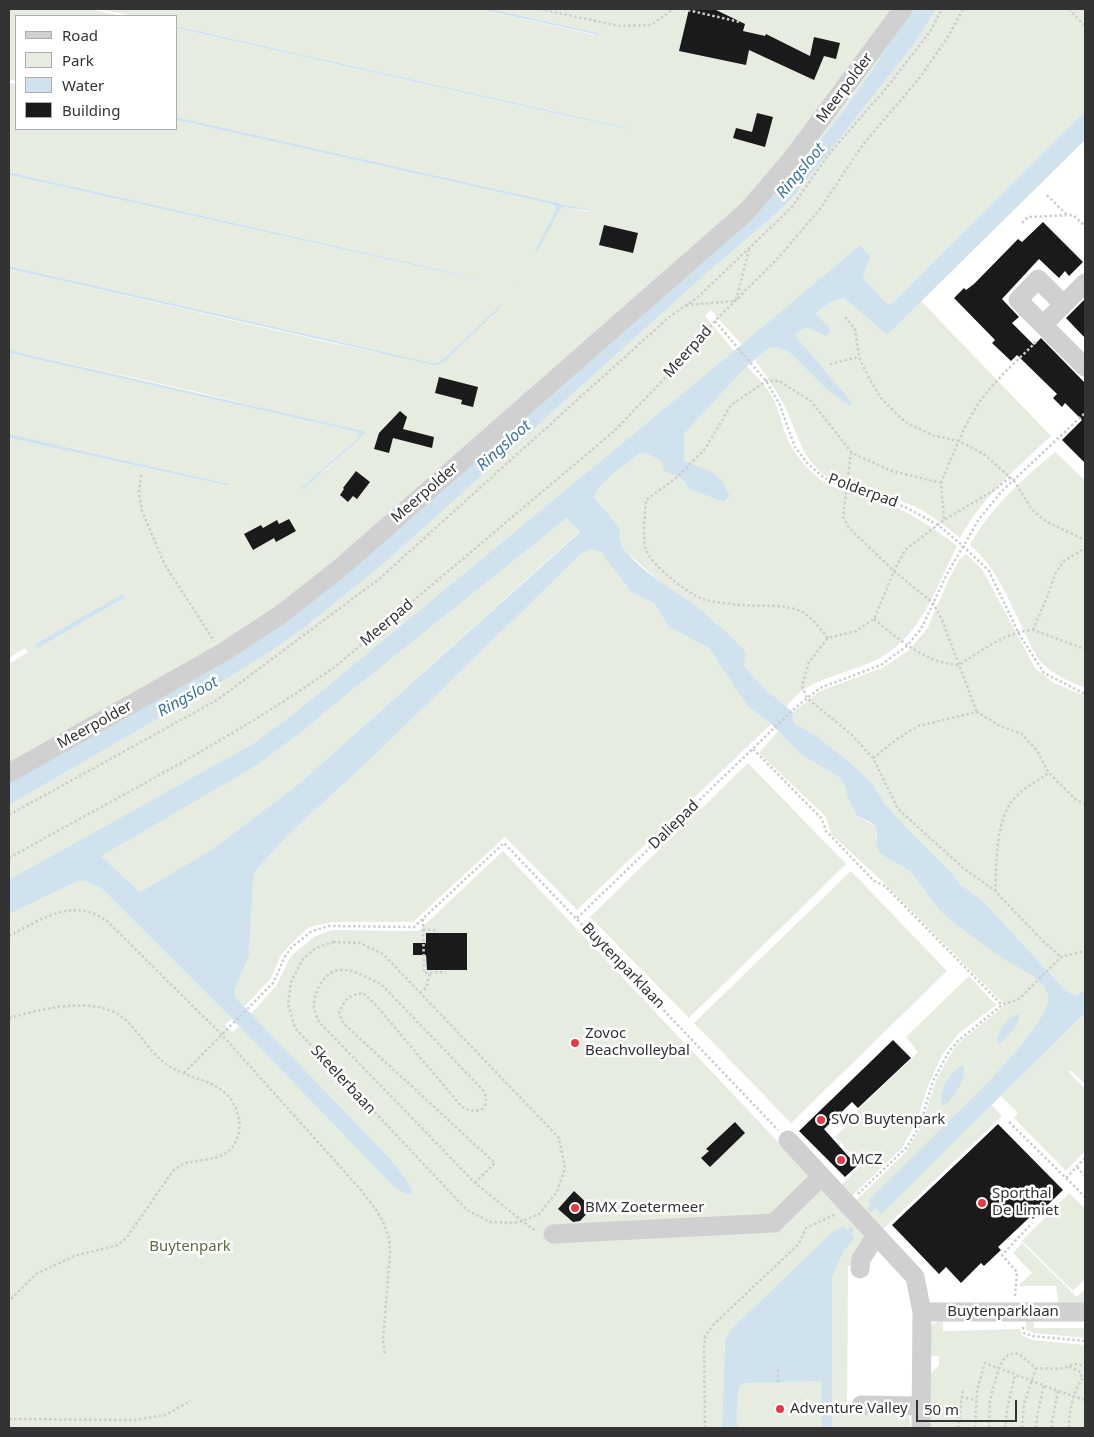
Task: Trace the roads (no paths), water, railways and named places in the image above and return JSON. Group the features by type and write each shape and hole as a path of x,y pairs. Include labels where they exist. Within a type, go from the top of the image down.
{"street":[{"name":"Meerpolder","path":"9,773 222,653 280,615 340,568 746,212 790,160 903,9"},
{"path":"1063,304 1038,279 1018,300 1085,367"},
{"path":"1045,328 1063,304 1085,283"},
{"path":"788,1140 915,1277 922,1312 921,1428"},
{"path":"553,1234 774,1223 821,1177"},
{"path":"860,1269 861,1259 876,1236"},
{"name":"Buytenparklaan","path":"922,1312 1085,1312"},
{"path":"861,1405 921,1406"}],"water":[{"path":"479,9 491,9 598,33 598,35"},
{"name":"Ringsloot","path":"911,9 936,9 912,47 795,195 382,565 305,627 270,652 9,805 9,783 234,656 770,198 809,154 846,107 880,59"},
{"path":"178,26 628,128 571,117 178,28"},
{"path":"1085,111 1085,140 887,335 844,298 830,302 816,314 831,330 826,336 807,327 795,335 852,402 851,407 826,389 789,352 775,347 769,348 747,366 684,434 684,460 714,473 727,489 730,497 724,502 689,489 681,478 664,471 662,462 650,455 640,453 608,478 594,497 620,528 623,547 632,558 657,579 692,603 746,652 743,665 766,690 793,712 794,723 818,737 872,783 885,804 904,825 950,871 960,884 983,901 1066,991 1077,995 1085,990 1085,1013 881,1214 875,1208 871,1213 867,1209 871,1205 868,1201 991,1079 1022,1044 1044,1012 1048,1002 1048,994 1034,977 1002,958 956,925 941,912 910,871 881,854 877,848 876,827 856,815 847,796 846,788 839,777 803,756 771,724 747,705 709,648 669,627 654,603 631,592 601,552 590,549 581,554 374,756 289,834 255,872 249,956 234,991 236,998 396,1165 411,1187 411,1195 405,1194 394,1187 232,1019 101,888 84,880 75,882 9,914 9,880 254,743 296,712 860,245 870,256 863,278 886,303 890,304","holes":["567,518 580,532 301,782 211,850 140,892 101,856 259,764 308,727"]},
{"path":"178,117 590,210 564,207 560,209 536,254 537,247 556,210 555,206 178,120"},
{"path":"9,172 429,267 516,288 9,175"},
{"path":"9,266 433,363 444,358 503,305 445,361 438,365 433,365 9,269"},
{"path":"9,350 365,433 302,490 302,487 358,438 359,434 357,432 9,353"},
{"path":"9,434 229,484 229,486 9,438"},
{"path":"122,594 125,595 124,598 38,648 35,646 37,643"},
{"path":"1019,1014 1018,1022 1013,1030 1001,1043 997,1043 999,1034 1004,1026 1011,1018"},
{"path":"963,1065 962,1081 946,1105 942,1105 942,1093 946,1082"},
{"path":"843,1226 847,1230 851,1226 854,1230 851,1234 855,1238 843,1252 832,1277 832,1427 834,1428 822,1428 821,1381 742,1383 738,1389 737,1428 722,1428 725,1340 732,1328 831,1233"}],"place":[{"name":"Zovoc Beachvolleybal","path":"575,1043"},
{"name":"SVO Buytenpark","path":"821,1120"},
{"name":"MCZ","path":"841,1160"},
{"name":"Sporthal De Limiet","path":"982,1203"},
{"name":"BMX Zoetermeer","path":"575,1208"},
{"name":"Adventure Valley","path":"780,1409"}],"park label":[{"name":"Buytenpark","path":"190,1247"}]}
